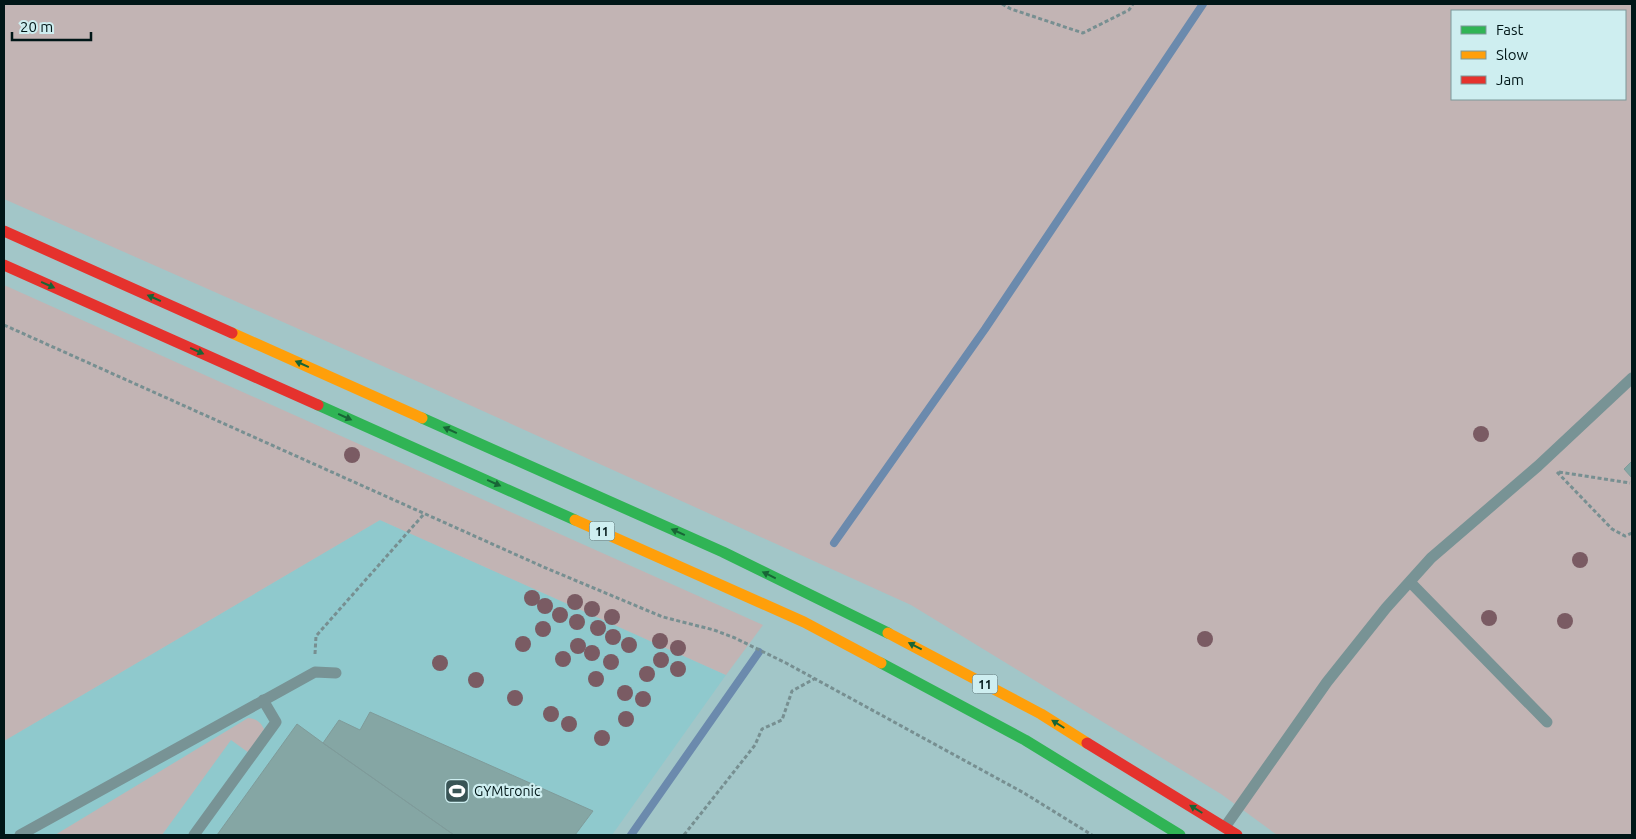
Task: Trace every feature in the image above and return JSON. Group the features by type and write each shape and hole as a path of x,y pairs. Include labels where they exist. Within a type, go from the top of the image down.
{"main road":[{"name":"11","path":"4,231 732,556 916,647 1041,714 1237,835"},
{"name":"11","path":"4,265 804,622 1025,740 1180,835"}],"lane":[{"path":"1225,827 1327,682 1386,608 1431,558 1538,466 1632,378"},
{"path":"1410,582 1547,722"},
{"path":"20,835 315,672 336,673"},
{"path":"194,835 276,722 263,700"}],"path":[{"path":"1002,4 1011,9 1083,33 1129,10 1133,4"},
{"path":"4,325 548,570 662,617 714,630 735,638 786,663 1024,793 1092,835"},
{"path":"1538,466 1558,472 1630,483"},
{"path":"1558,472 1612,529 1625,536 1632,533"},
{"path":"315,672 316,636 424,514"},
{"path":"684,835 755,745 762,729 782,720 792,691 814,679"}],"shaded area":[{"path":"4,4 1632,4 1632,835 1277,835 1221,794 911,605 421,383 4,199"},
{"path":"4,285 763,625 726,675 380,520 4,741"},
{"path":"380,520 726,675 612,835 4,835 4,741"},
{"path":"248,718 258,721 264,729 249,753 231,740 162,835 55,835"}],"building":[{"path":"1632,461 1632,478 1624,469"},
{"path":"370,712 593,811 575,835 454,835 323,743 339,720 360,730"},
{"path":"297,724 323,743 454,835 217,835"}],"waterway":[{"path":"834,543 985,329 1203,4"},
{"path":"631,835 759,652"}],"traffic: fast":[{"path":"318,405 575,520"},
{"path":"422,418 723,552 888,633"},
{"path":"881,663 1025,740 1180,835"}],"traffic: slow":[{"path":"232,333 422,418"},
{"path":"575,520 804,622 881,663"},
{"path":"888,633 1041,714 1087,743"}],"traffic: jam":[{"path":"4,231 232,333"},
{"path":"4,265 318,405"},
{"path":"1087,743 1237,835"}],"place":[{"name":"GYMtronic","path":"457,791"}]}
